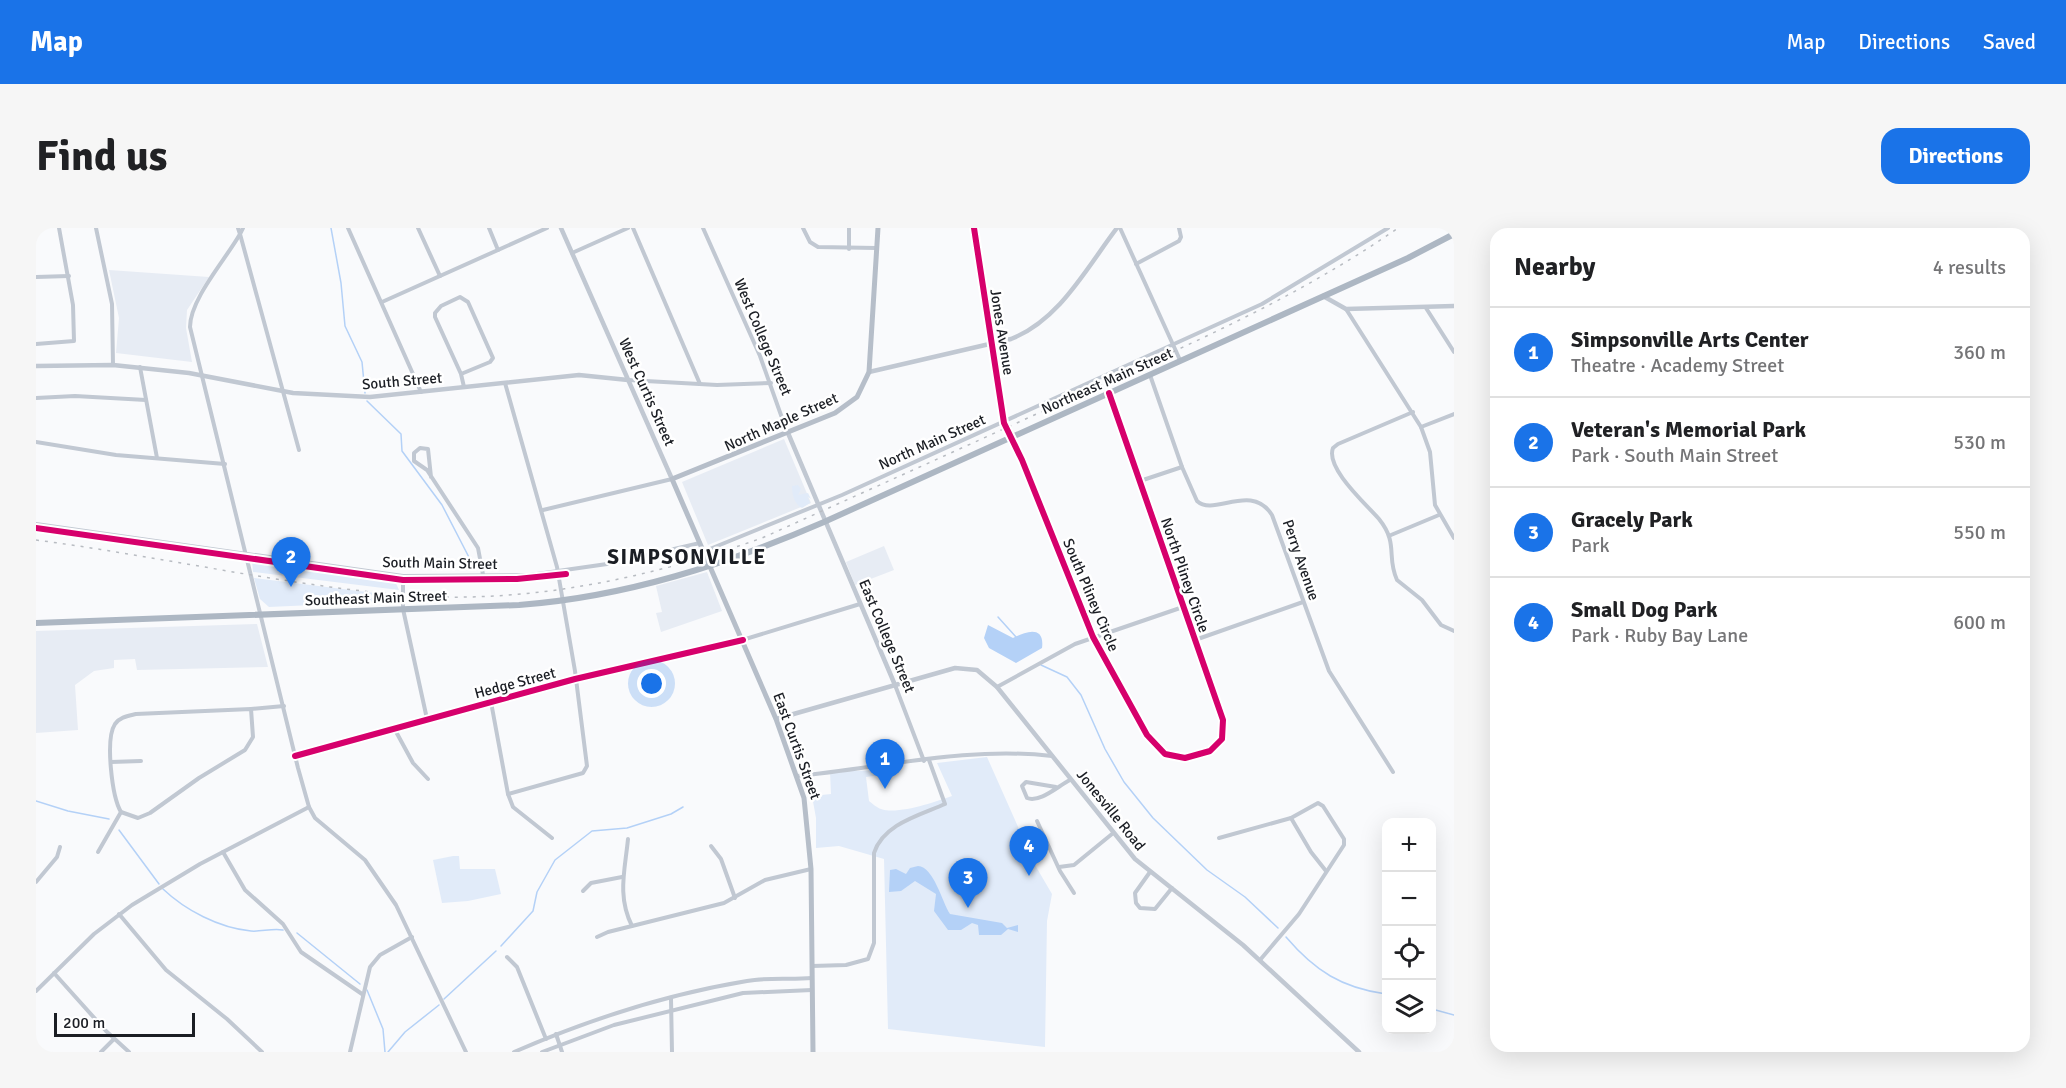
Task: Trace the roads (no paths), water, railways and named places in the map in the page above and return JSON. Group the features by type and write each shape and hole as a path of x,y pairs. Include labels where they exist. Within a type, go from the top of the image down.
{"main road":[{"path":"868,372 878,228"},
{"name":"Northeast Main Street","path":"712,566 824,522 1011,438 1323,296 1453,231"},
{"name":"North Maple Street","path":"672,479 788,433 848,406 862,388 868,372"},
{"name":"West Curtis Street","path":"672,479 712,566"},
{"name":"Southeast Main Street","path":"36,622 562,601 643,585 712,566"},
{"name":"East Curtis Street","path":"712,566 776,719 797,776 808,818 811,869 813,1052"}],"street":[{"path":"36,235 39,228"},
{"path":"36,344 74,341 73,305 59,228"},
{"path":"96,228 112,304 113,365"},
{"path":"238,228 298,450"},
{"path":"243,228 192,312 191,331 295,756 309,807 324,827 369,865 396,904 466,1052"},
{"path":"348,228 421,392"},
{"path":"418,228 440,276"},
{"path":"489,228 498,250"},
{"path":"382,302 547,228"},
{"name":"West Curtis Street","path":"561,228 672,479"},
{"path":"572,253 631,228 700,384"},
{"name":"West College Street","path":"702,228 771,383 788,433 824,522"},
{"path":"803,228 815,246 849,249 876,248"},
{"path":"849,228 849,249"},
{"name":"Jones Avenue","path":"974,228 1004,423 1011,438"},
{"path":"868,372 1022,335 1044,320 1071,290 1119,228 1181,361"},
{"path":"1137,264 1179,242 1181,237 1179,228"},
{"name":"North Main Street","path":"705,551 818,506 1004,423 1284,293 1388,228"},
{"path":"36,277 69,276"},
{"path":"1323,296 1346,309 1413,412 1429,446 1433,497 1438,515 1454,538"},
{"path":"461,374 493,358 468,302 460,297 441,306 435,313 461,374 464,387"},
{"path":"1346,309 1454,306"},
{"path":"1425,308 1454,352"},
{"name":"South Street","path":"36,366 113,365 203,375 281,390 370,397 579,375 700,384 755,386 771,383"},
{"path":"140,368 157,458"},
{"name":"Perry Avenue","path":"1150,375 1195,499 1202,505 1240,499 1269,509 1335,684 1368,729 1393,772"},
{"path":"505,383 543,510 558,571 586,770 557,781 508,794"},
{"name":"North Pliney Circle","path":"1109,393 1224,730 1218,745 1199,756"},
{"path":"36,398 75,396 146,400"},
{"path":"1413,412 1338,444 1331,452 1341,475 1391,536 1397,580 1422,600 1441,625 1454,631"},
{"path":"1421,427 1454,414"},
{"name":"South Pliney Circle","path":"1011,438 1093,637 1147,735 1157,749 1177,758 1199,756"},
{"path":"36,442 116,455 225,464"},
{"path":"431,477 428,449 420,448 414,453 414,461 431,477 478,548 484,578"},
{"path":"1139,481 1182,467"},
{"path":"543,510 672,479"},
{"path":"1391,536 1438,515"},
{"name":"East College Street","path":"812,966 862,962 868,959 873,951 874,853 877,845 892,829 945,804 824,522"},
{"name":"South Main Street","path":"36,524 403,576 484,578 558,571 614,563 700,543"},
{"path":"403,576 402,609 427,719"},
{"path":"1195,640 1303,602"},
{"name":"Hedge Street","path":"295,756 575,679 743,640 860,604"},
{"path":"997,687 1048,657 1093,637 1183,607"},
{"name":"Jonesville Road","path":"776,719 938,672 967,668 981,672 997,687 1112,834 1150,872 1260,960 1359,1052"},
{"path":"491,702 508,794 513,807 552,838"},
{"path":"250,709 253,737 245,750 198,778 150,813 138,818 121,812 113,795 110,738 113,726 119,719 136,714 284,706"},
{"path":"394,728 413,763 428,779"},
{"path":"797,776 996,753 1052,756"},
{"path":"111,762 141,760"},
{"path":"1056,787 1035,782 1026,782 1022,786 1027,798 1032,800 1043,797 1070,780"},
{"path":"1219,838 1291,818 1313,804 1320,803 1345,842 1299,914 1260,960"},
{"path":"36,991 94,934 119,915 224,852 309,807"},
{"path":"98,852 121,812"},
{"path":"1291,818 1311,852 1326,871"},
{"path":"1037,821 1074,893"},
{"path":"1059,867 1074,865 1112,834"},
{"path":"628,839 622,877 622,897 632,926"},
{"path":"711,846 721,860 735,898"},
{"path":"36,882 57,858 60,847"},
{"path":"224,852 245,890 283,924 301,952 362,994"},
{"path":"597,937 735,898 765,880 811,869"},
{"path":"36,871 42,876"},
{"path":"1150,872 1135,893 1136,903 1140,908 1155,909 1172,888"},
{"path":"583,891 591,883 622,877"},
{"path":"119,915 166,970 227,1018 262,1052"},
{"path":"350,1052 369,970 377,958 412,937"},
{"path":"507,957 517,967 546,1039"},
{"path":"54,973 114,1039 129,1052"},
{"path":"513,1052 592,1020 671,999 746,981 812,978"},
{"path":"542,1052 614,1025 671,1010 760,990 812,990"},
{"path":"671,999 672,1052"},
{"path":"556,1034 562,1052"},
{"path":"101,1052 114,1039"}],"water":[{"path":"988,625 1013,638 1023,633 1038,633 1041,636 1042,648 1016,663 989,648 984,638"},
{"path":"918,866 929,872 933,878 950,914 1002,923 1007,928 1018,925 1018,932 1008,929 1001,935 979,935 978,925 972,923 961,930 948,930 934,911 936,894 915,881 901,891 889,892 890,870 896,869 906,874 910,868"}],"waterway":[{"path":"331,228 341,283 345,326 362,362 365,393"},
{"path":"367,401 401,434 402,451 442,505 474,567"},
{"path":"998,617 1016,637"},
{"path":"1041,665 1067,677 1081,695 1105,749 1124,782 1153,818 1207,870 1245,897 1278,928"},
{"path":"36,801 68,811 109,819"},
{"path":"501,946 533,911 537,892 555,860 592,831 627,828 671,814 683,807"},
{"path":"119,830 159,884"},
{"path":"163,889 192,911 215,922 251,931 283,930"},
{"path":"297,933 360,984"},
{"path":"1286,937 1308,959 1330,976 1356,987 1382,993"},
{"path":"444,999 496,951"},
{"path":"367,990 383,1029 385,1052"},
{"path":"388,1052 405,1032 439,1005"},
{"path":"1436,1010 1454,1015"}],"railway":[{"path":"36,540 309,584 401,595 493,596 584,586 629,577 674,566 762,538 966,446 1247,316 1324,275 1398,228"}],"place":[{"name":"Veteran's Memorial Park","path":"291,587"},
{"name":"Simpsonville Arts Center","path":"885,789"},
{"name":"Small Dog Park","path":"1029,876"},
{"name":"Gracely Park","path":"968,908"}],"district":[{"name":"SIMPSONVILLE","path":"687,557"}]}
